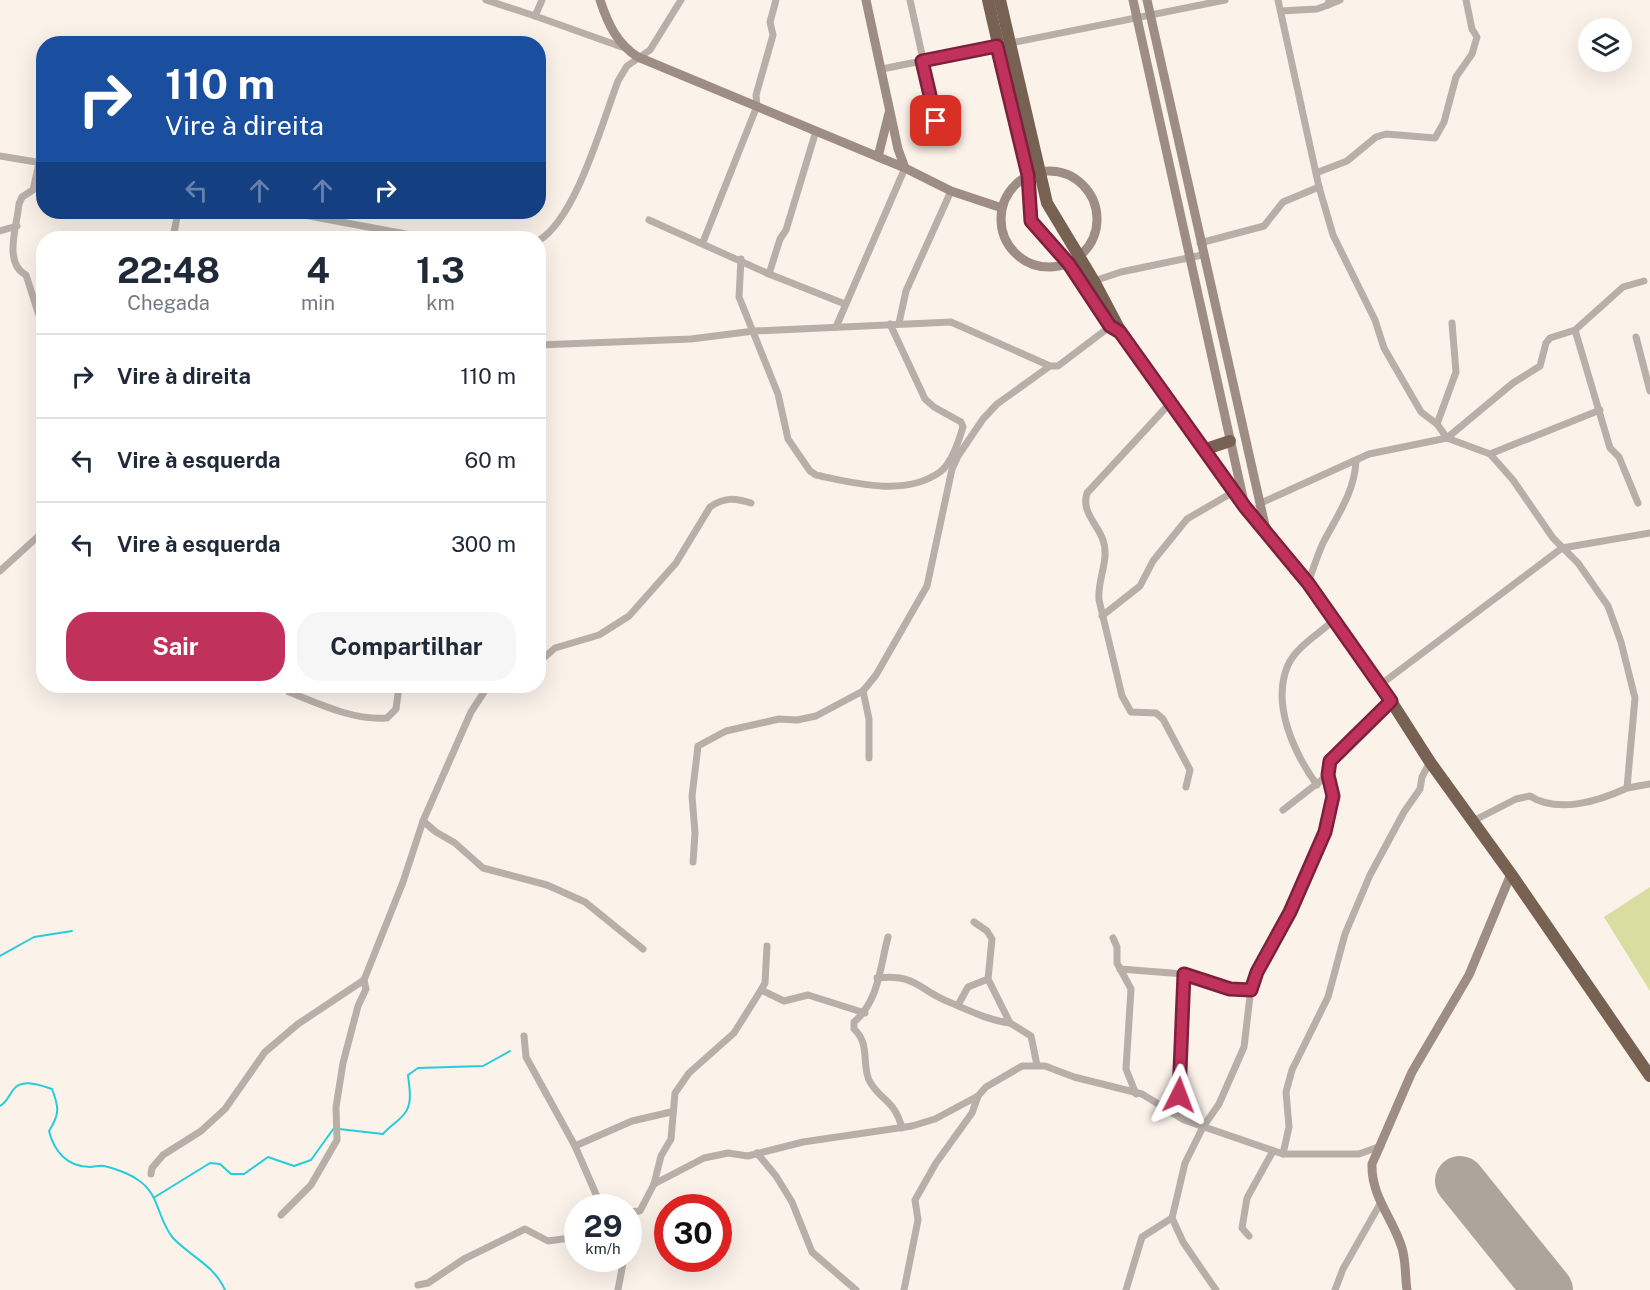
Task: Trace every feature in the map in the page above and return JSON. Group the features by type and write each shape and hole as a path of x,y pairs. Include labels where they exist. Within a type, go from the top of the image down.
{"highway":[{"path":"988,0 997,46 1034,174 1047,203 1094,281 1116,326"},
{"path":"1000,0 1034,174 1031,221 1039,233 1069,264 1173,401 1249,512 1308,583 1650,1076"},
{"path":"1030,209 1047,203"},
{"path":"1039,233 1059,225"},
{"path":"1206,449 1230,441"}],"street":[{"path":"486,0 622,47 638,57 905,168 951,191 1002,208"},
{"path":"536,16 542,0"},
{"path":"600,0 606,19 622,47"},
{"path":"546,236 555,230 580,183 618,81 627,66 650,50 681,0"},
{"path":"704,242 757,106 756,95 773,35 770,22 776,0"},
{"path":"836,327 905,168 897,149 866,0"},
{"path":"910,0 941,141"},
{"path":"1133,0 1230,441 1249,512 1262,503 1356,462 1369,454 1447,438 1513,383 1540,366 1546,343 1550,338 1575,330 1623,287 1644,281"},
{"path":"1147,0 1202,255 1262,503 1266,534"},
{"path":"882,69 1225,0"},
{"path":"1278,0 1319,187 1337,246 1375,320 1384,348 1421,412 1437,424 1447,438 1490,454 1513,480 1562,548 1578,563 1608,606 1629,670 1635,698 1635,720 1627,789"},
{"path":"1281,11 1317,9 1328,2 1340,0"},
{"path":"1316,173 1347,161 1376,137 1386,134 1435,138 1444,122 1456,77 1472,54 1477,37 1472,29 1466,0"},
{"path":"1154,100 1168,96"},
{"path":"878,157 890,111"},
{"path":"769,274 780,239 786,230 816,131"},
{"path":"0,156 36,162"},
{"path":"1066,173 1084,185 1091,194 1096,204 1097,226 1089,247 1080,257 1069,264 1045,268 1019,258 1003,235 1002,208 1010,191 1034,174 1066,173"},
{"path":"36,180 33,190 22,197 19,204 12,258 17,270 26,275 36,306"},
{"path":"1174,187 1187,184"},
{"path":"1200,243 1264,226 1283,202 1319,187"},
{"path":"741,260 740,297 778,394 788,439 810,471 816,476 885,486 910,483 941,472 951,457 963,427 957,418 934,407 925,399 895,324 906,291 951,191"},
{"path":"325,219 390,231"},
{"path":"649,220 704,242 769,274 845,304"},
{"path":"0,231 17,226"},
{"path":"1094,281 1121,272 1202,255"},
{"path":"1199,297 1212,294"},
{"path":"546,345 691,339 754,331 951,322 1050,366 1058,366 1116,326"},
{"path":"1437,424 1456,372 1452,323"},
{"path":"1575,330 1610,448 1619,457 1638,502"},
{"path":"1636,337 1650,391"},
{"path":"693,862 695,833 692,796 698,746 726,731 779,719 798,720 816,716 863,692 876,675 927,586 952,469 958,456 983,419 997,404 1050,366"},
{"path":"1173,401 1087,493 1085,507 1103,540 1106,553 1098,586 1102,616 1126,708 1137,714 1156,713 1163,719 1190,770 1186,788"},
{"path":"1490,454 1599,410"},
{"path":"1308,583 1322,545 1342,512 1355,478 1356,462"},
{"path":"1102,616 1140,586 1153,561 1187,519 1235,491"},
{"path":"546,656 555,648 599,635 629,616 676,563 710,507 719,501 734,498 751,503"},
{"path":"1380,685 1562,548 1650,533"},
{"path":"0,571 36,538"},
{"path":"1317,785 1303,764 1289,728 1281,695 1290,662 1334,620"},
{"path":"863,692 869,719 868,758"},
{"path":"292,693 362,717 376,719 387,718 396,709 398,693"},
{"path":"151,1174 152,1168 163,1155 196,1136 225,1109 265,1052 298,1024 364,980 399,893 423,821 471,712 483,693"},
{"path":"1216,1290 1183,1242 1172,1218 1185,1163 1203,1127 1219,1104 1244,1047 1251,990 1257,972 1290,912 1325,832 1333,796 1328,775 1333,757 1391,701"},
{"path":"1283,1154 1289,1127 1286,1092 1292,1070 1328,998 1345,934 1367,881 1393,830 1420,789 1422,777 1430,762"},
{"path":"1283,810 1328,775"},
{"path":"1473,821 1516,799 1530,795 1539,801 1587,803 1627,789 1650,784"},
{"path":"423,821 455,843 483,868 547,885 585,902 643,949"},
{"path":"1407,1290 1402,1248 1380,1204 1371,1176 1372,1164 1412,1072 1469,975 1511,874"},
{"path":"974,922 987,931 992,939 988,979 1010,1023"},
{"path":"888,937 874,997 865,1013 854,1022 854,1029 861,1035 869,1081 897,1110 902,1128"},
{"path":"1113,938 1120,969 1131,989 1126,1069 1136,1094"},
{"path":"642,1207 654,1185 661,1156 670,1139 675,1093 686,1076 734,1033 761,990 765,983 767,946"},
{"path":"1120,969 1184,974 1230,989 1251,990"},
{"path":"1172,1113 1179,1106 1184,974"},
{"path":"877,978 896,976 912,979 949,1002 988,1020 1010,1023 1031,1036 1037,1065"},
{"path":"958,1005 968,987 988,979"},
{"path":"281,1215 310,1185 336,1140 336,1107 343,1063 358,1006 366,989 364,980"},
{"path":"761,990 784,1001 808,995 865,1013"},
{"path":"524,1036 526,1057 575,1146 596,1194"},
{"path":"654,1185 704,1158 728,1153 744,1156 757,1154 803,1142 902,1128 935,1119 978,1096 1009,1072 1022,1066 1037,1065 1045,1065 1074,1077 1145,1096 1172,1113 1203,1127 1283,1154 1359,1154 1381,1146"},
{"path":"904,1290 918,1220 915,1200 936,1163 972,1113 978,1096"},
{"path":"575,1146 632,1121 672,1112"},
{"path":"1249,1236 1242,1228 1245,1205 1255,1179 1273,1151"},
{"path":"757,1154 777,1176 792,1202 812,1252 855,1290"},
{"path":"1335,1290 1343,1269 1380,1204"},
{"path":"1126,1290 1140,1239 1172,1218"},
{"path":"418,1285 428,1283 464,1259 525,1229 548,1241 564,1239"},
{"path":"618,1290 621,1272"}],"green space":[{"path":"1650,887 1650,991 1604,917"}],"waterway":[{"path":"0,956 34,937 72,931"},
{"path":"339,1129 383,1134 403,1116 407,1109 410,1094 408,1075 418,1068 483,1066 510,1051"},
{"path":"0,1106 21,1084 52,1089 57,1110 49,1131 58,1151 68,1161 75,1164 112,1168 138,1180 155,1199 164,1223 173,1238 215,1274 225,1290"},
{"path":"155,1197 210,1163 220,1164 231,1174 244,1174 268,1157 294,1166 311,1160 334,1128"}],"runway":[{"path":"1460,1181 1548,1290"}],"route":[{"path":"936,121 922,61 997,46 1028,175 1030,214 1033,226 1069,264 1110,326 1120,332 1173,401 1245,507 1308,583 1391,701 1330,761 1328,775 1333,796 1325,832 1316,857 1290,912 1257,972 1251,990 1230,989 1184,974 1179,1095"}]}
